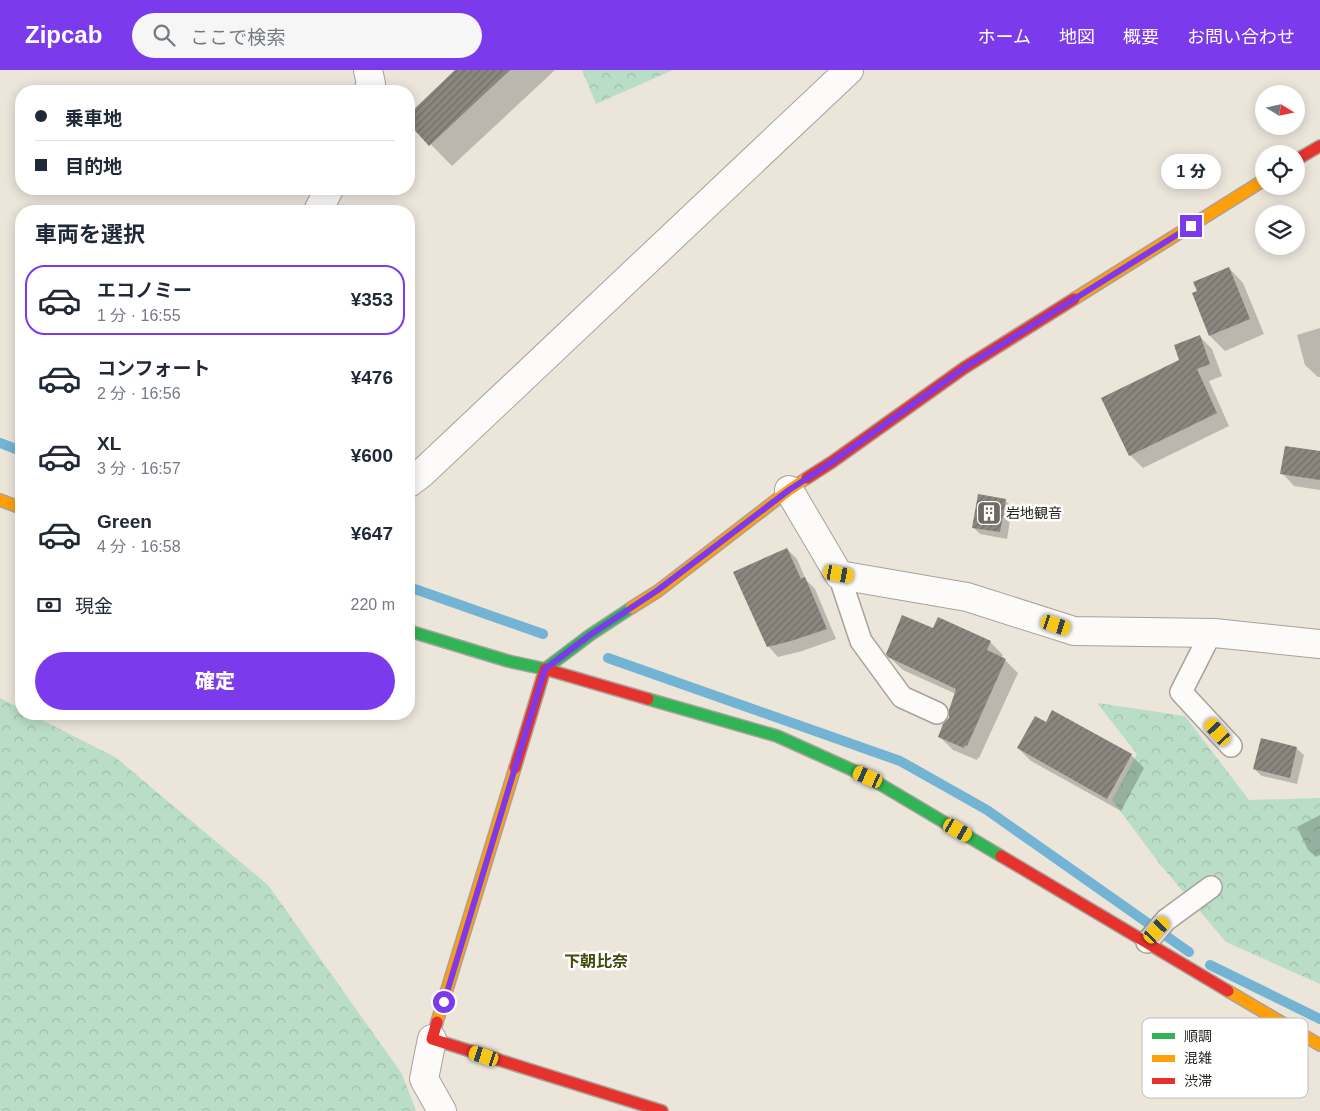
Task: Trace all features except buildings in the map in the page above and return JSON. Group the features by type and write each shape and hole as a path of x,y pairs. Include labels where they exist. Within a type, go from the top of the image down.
{"street":[{"path":"368,70 371,85"},
{"path":"415,478 849,70"},
{"path":"1305,155 1320,146"},
{"path":"442,1111 424,1079 432,1039 545,669 590,635 658,590 789,490 832,462 964,368 1255,186"},
{"path":"789,490 839,574 967,596 1074,631 1211,633 1320,644"},
{"path":"0,500 15,506"},
{"path":"415,633 508,661 545,669 777,736 868,777 1275,1018"},
{"path":"1308,1038 1320,1045"},
{"path":"432,1039 662,1111"}],"lane":[{"path":"839,574 861,641 902,697 937,713"},
{"path":"1211,633 1181,692 1230,746"},
{"path":"1147,941 1166,920 1211,887"}],"green space":[{"path":"582,70 673,70 596,104"},
{"path":"0,698 15,706 15,720 42,720 115,757 268,885 402,1074 416,1111 0,1111"},
{"path":"1097,703 1185,716 1249,800 1320,798 1320,984 1226,942 1159,863 1112,800 1137,754"}],"waterway":[{"path":"0,443 15,449"},
{"path":"415,589 543,634"},
{"path":"608,658 900,761 987,810 1189,952"},
{"path":"1210,965 1320,1019"}],"traffic: fast":[{"path":"415,633 508,661 545,669 590,635 631,608"},
{"path":"648,699 777,736 868,777 1001,856"}],"traffic: slow":[{"path":"1074,299 1255,186"},
{"path":"631,608 658,591 807,478"},
{"path":"0,500 15,506"},
{"path":"437,1022 515,768"},
{"path":"1228,991 1274,1018"},
{"path":"1308,1038 1320,1045"}],"traffic: jam":[{"path":"1305,155 1320,146"},
{"path":"807,478 964,368 1074,299"},
{"path":"515,768 545,669 648,699"},
{"path":"1001,856 1228,991"},
{"path":"437,1022 432,1039 662,1111"}],"place":[{"name":"岩地観音","path":"989,513"}],"district":[{"name":"下朝比奈","path":"596,961"}],"route":[{"path":"444,1002 545,669 590,635 658,590 789,490 832,462 964,368 1191,226"}]}
